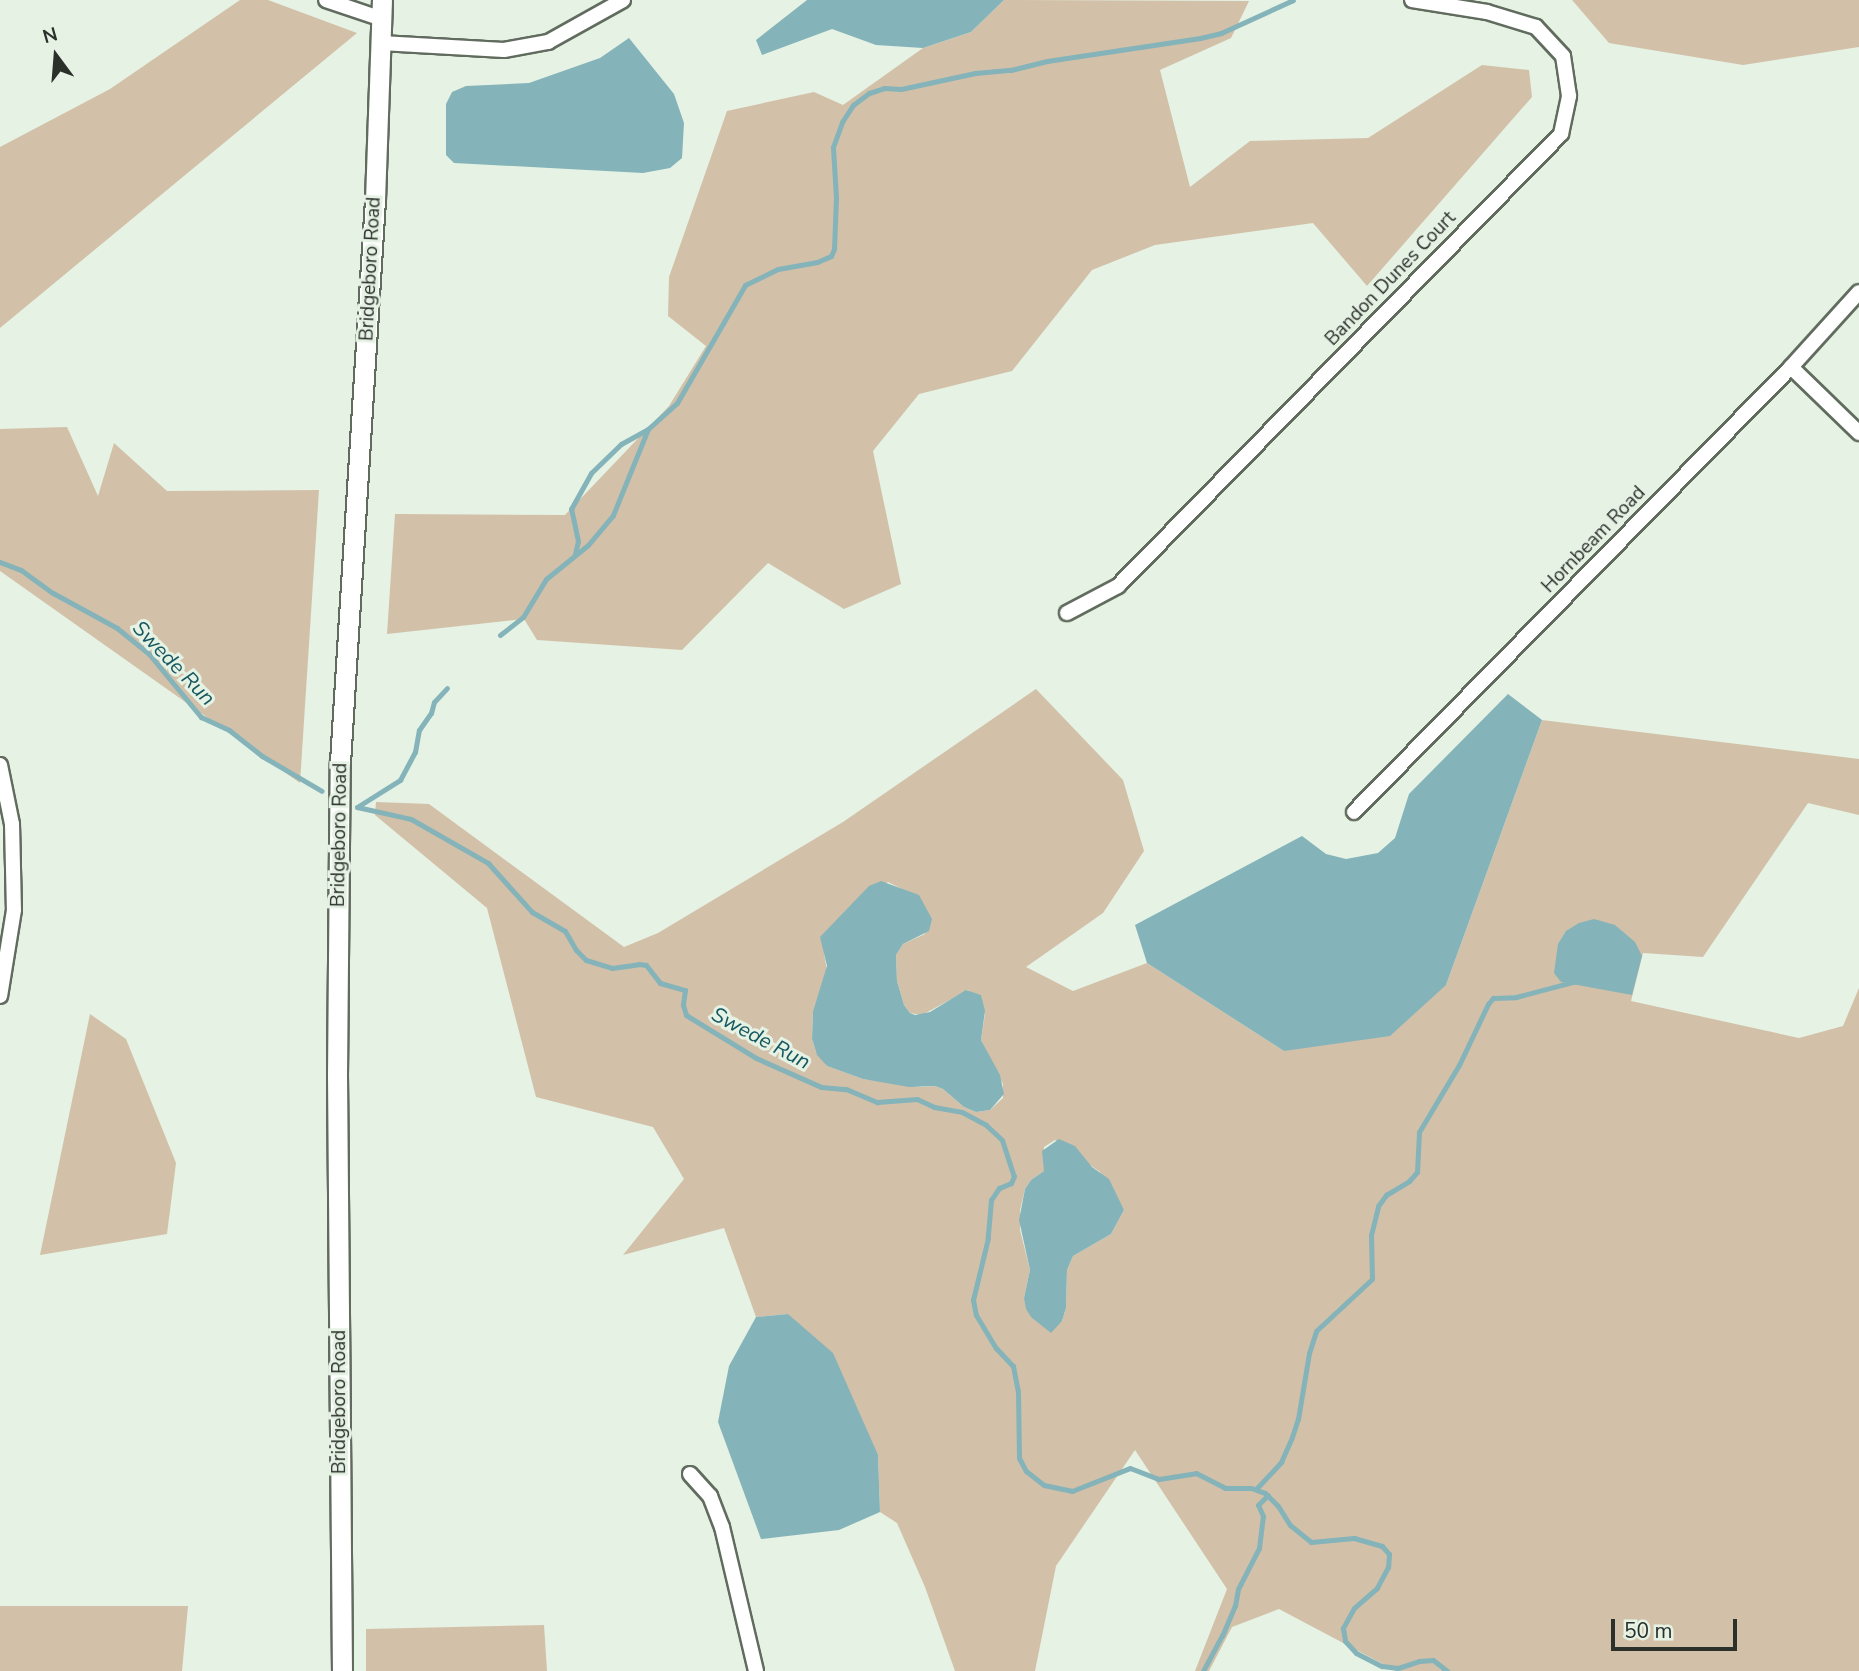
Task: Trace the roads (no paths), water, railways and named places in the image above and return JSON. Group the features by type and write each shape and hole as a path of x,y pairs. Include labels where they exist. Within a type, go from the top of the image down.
{"main road":[{"name":"Bridgeboro Road","path":"342,1671 337,1075 340,762 375,200 382,9"}],"street":[{"path":"326,0 382,9"},
{"path":"381,44 504,50 548,42 623,0"},
{"name":"Bandon Dunes Court","path":"1067,613 1118,586 1561,134 1569,96 1563,57 1536,27 1488,12 1412,0"},
{"name":"Hornbeam Road","path":"1354,812 1791,367 1859,292"},
{"path":"1791,367 1859,433"},
{"path":"0,765 12,824 14,910 0,996"},
{"path":"690,1474 710,1496 722,1527 756,1671"}],"water":[{"path":"807,0 1004,0 971,32 923,48 876,45 832,29 762,55 756,40"},
{"path":"629,38 674,94 684,123 682,158 670,168 643,173 454,163 446,155 446,104 452,92 466,86 529,83 600,58"},
{"path":"1508,694 1542,720 1446,985 1390,1036 1284,1051 1147,963 1135,925 1302,836 1326,854 1346,859 1378,853 1395,838 1409,794"},
{"path":"881,881 919,895 932,919 929,931 903,944 896,955 897,981 904,1005 910,1013 915,1015 930,1012 966,990 981,995 985,1011 981,1040 1000,1075 1004,1094 990,1110 976,1112 964,1107 943,1089 935,1086 909,1087 863,1079 827,1066 817,1055 812,1039 813,1011 827,966 820,937 869,886"},
{"path":"1594,919 1615,925 1635,942 1642,956 1632,995 1561,982 1554,973 1558,944 1566,931 1579,923"},
{"path":"1059,1139 1075,1146 1092,1167 1109,1179 1124,1210 1111,1234 1073,1256 1067,1270 1066,1308 1062,1321 1051,1333 1031,1317 1026,1309 1024,1298 1030,1270 1019,1220 1025,1189 1031,1180 1044,1171 1042,1151"},
{"path":"788,1314 833,1353 878,1455 880,1512 839,1530 761,1539 718,1422 729,1366 756,1317"}],"waterway":[{"path":"575,554 578,541 571,509 591,473 621,444 648,429 677,403 745,285 778,269 817,262 831,256 834,249 836,198 833,147 842,122 853,105 869,93 884,88 901,89 975,73 1011,70 1047,61 1221,33 1293,0"},
{"path":"500,635 523,617 546,579 588,545 613,515 648,429"},
{"name":"Swede Run","path":"0,562 21,570 53,593 117,628 149,654 201,717 229,730 262,756 322,791"},
{"path":"357,807 400,780 415,752 419,730 431,713 434,702 447,688"},
{"name":"Swede Run","path":"357,807 411,819 488,863 532,912 565,931 576,950 586,960 612,968 646,965 660,983 685,990 683,1005 686,1015 756,1058 821,1087 846,1089 877,1102 917,1099 934,1107 962,1112 986,1125 1002,1140 1014,1176 1011,1183 999,1188 991,1200 988,1238 973,1300 976,1315 996,1348 1013,1366 1018,1392 1019,1458 1026,1471 1044,1485 1072,1491 1130,1468 1159,1479 1196,1473 1225,1488 1251,1488 1265,1493 1278,1506 1290,1525 1311,1542 1354,1538 1382,1546 1389,1554 1388,1567 1377,1588 1354,1608 1343,1628 1345,1641 1356,1653 1382,1666 1398,1668 1419,1661 1433,1660 1447,1671"},
{"path":"1256,1489 1281,1462 1292,1437 1316,1331 1372,1279 1371,1235 1378,1206 1386,1195 1409,1181 1417,1172 1419,1132 1459,1065 1488,1004 1493,998 1516,997 1576,981"},
{"path":"1203,1671 1222,1636 1235,1606 1238,1589 1259,1548 1263,1516 1258,1505 1268,1495"}]}
